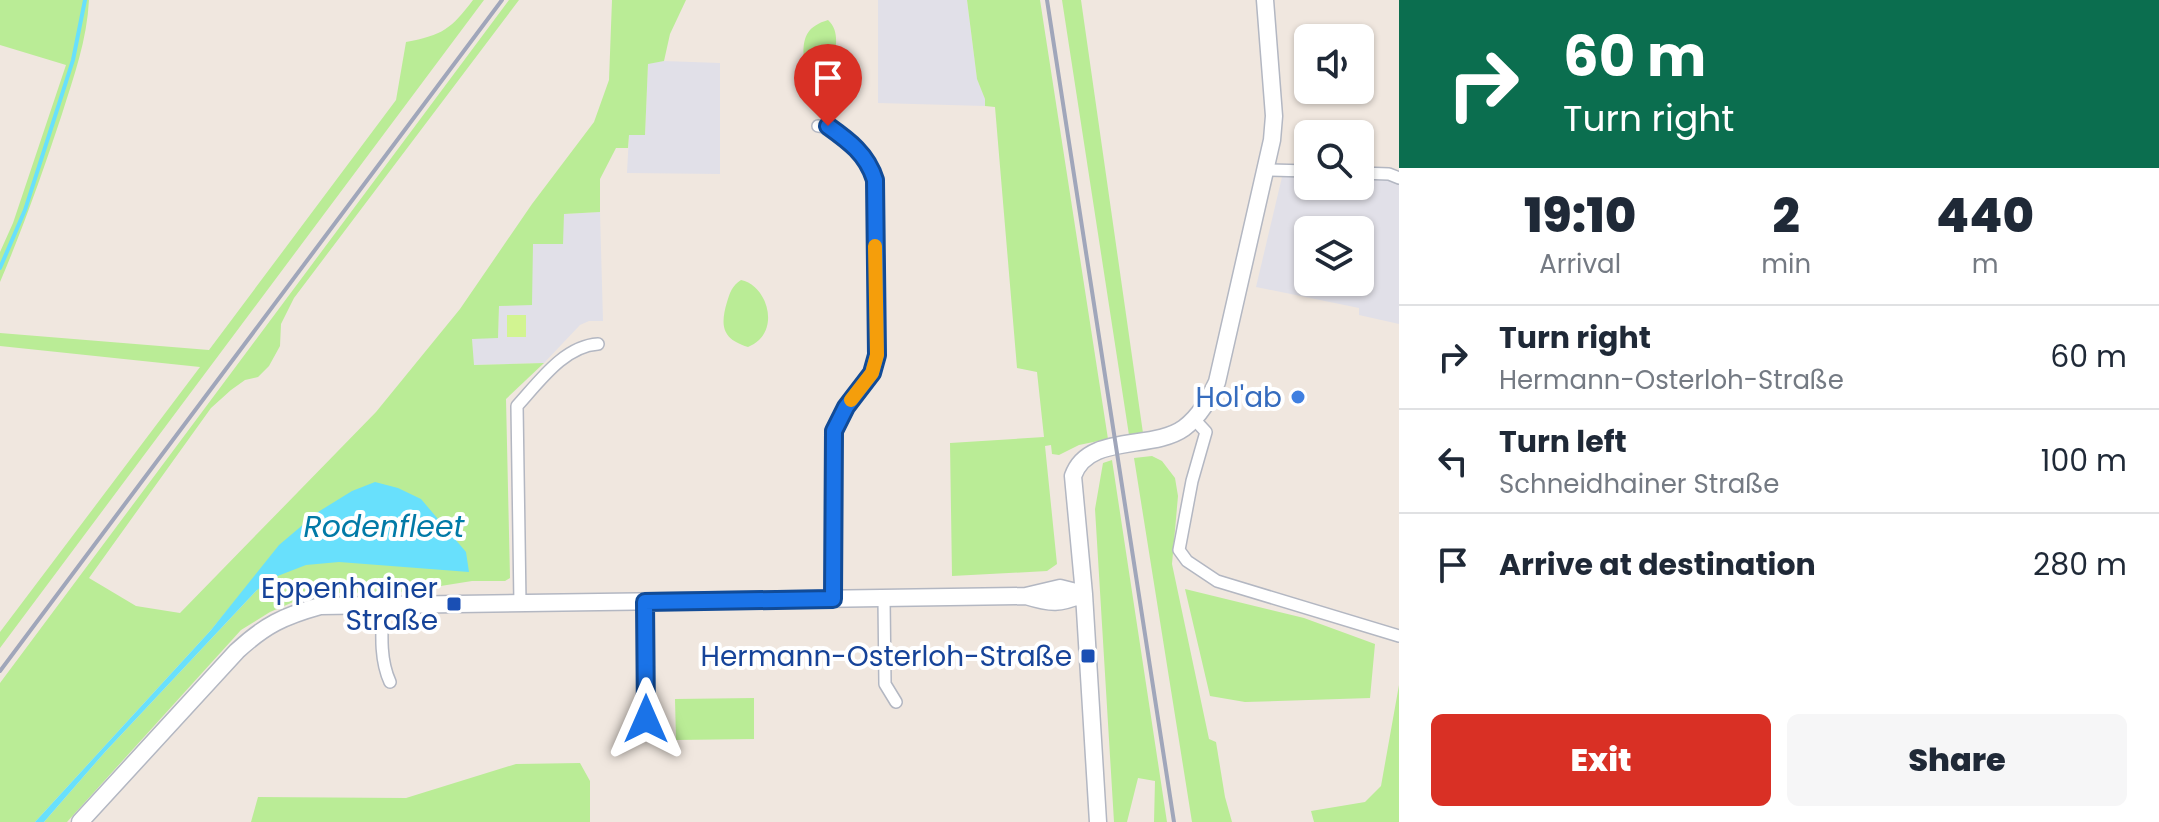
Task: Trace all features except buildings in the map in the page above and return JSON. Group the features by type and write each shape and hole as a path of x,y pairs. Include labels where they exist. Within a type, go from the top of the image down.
{"street":[{"path":"1098,822 1084,594 1073,476 1077,466 1089,454 1181,430 1194,419 1217,382 1266,170 1274,116 1265,0"},
{"path":"818,126 828,126 860,151 871,165 875,180 877,355 872,373 846,407 834,431 833,599"},
{"path":"1266,170 1294,171"},
{"path":"1374,173 1399,178"},
{"path":"520,603 517,406 552,369 581,345 598,344"},
{"path":"1194,419 1206,432 1192,481 1179,550 1187,561 1217,581 1399,636"},
{"path":"80,822 237,651 261,629 276,620 320,606 1026,596 1061,603 1084,594"},
{"path":"884,599 885,684 896,702"},
{"path":"645,602 646,719"},
{"path":"383,604 382,641 385,672 390,682"}],"shaded area":[{"path":"878,0 967,0 977,79 985,106 878,103"},
{"path":"648,63 720,63 720,174 627,173 629,135 645,135"},
{"path":"1282,177 1294,177 1294,200 1374,200 1374,178 1399,183 1399,324 1359,315 1359,308 1300,296 1374,296 1374,216 1294,216 1294,295 1256,287"},
{"path":"600,212 603,321 580,325 544,363 473,365 472,338 498,337 499,306 533,244 564,214"}],"green space":[{"path":"0,0 89,0 83,44 71,86 33,198 0,282 0,252 13,223 66,65 0,45"},
{"path":"473,0 484,0 0,648 0,632 200,367 0,346 0,333 209,350 396,100 406,42 429,37 445,29"},
{"path":"509,0 519,0 294,298 281,324 280,346 269,366 258,377 245,380 231,390 211,408 89,578 136,606 180,613 376,412 460,309 532,204 594,122 609,80 612,0 686,0 670,34 664,61 648,64 645,135 629,135 628,148 616,148 600,179 600,212 564,214 563,244 533,244 532,305 499,306 498,338 472,339 474,365 544,363 506,399 510,578 403,592 336,593 298,600 270,612 241,630 67,822 44,822 105,752 257,590 250,583 211,630 35,822 0,822 0,683"},
{"path":"967,0 1040,0 1108,439 1079,445 1059,455 1052,454 1051,445 1045,446 1057,564 1047,571 952,576 950,443 1044,437 1037,372 1017,368 995,107 985,106 977,79"},
{"path":"1062,0 1081,0 1143,433 1129,435"},
{"path":"828,20 836,34 833,62 822,67 804,63 807,35 814,26"},
{"path":"741,280 757,289 768,314 765,332 748,347 728,336 724,325 729,295"},
{"path":"507,315 526,315 526,337 507,337"},
{"path":"1152,456 1162,461 1175,478 1178,496 1172,564 1209,739 1216,742 1232,822 1192,822 1134,458"},
{"path":"1112,460 1167,822 1154,822 1155,781 1138,778 1127,822 1114,822 1095,509 1103,463"},
{"path":"1185,589 1304,618 1375,644 1370,698 1245,702 1210,696"},
{"path":"1399,685 1399,822 1314,822 1311,811 1365,802 1381,786"},
{"path":"754,698 754,739 676,740 675,699"},
{"path":"580,763 590,781 590,822 251,822 258,797 406,798 516,764"}],"water":[{"name":"Rodenfleet","path":"375,482 421,499 466,552 469,572 339,562 306,565 275,577 257,590 105,752 44,822 35,822 211,630 279,545 318,512 352,491"}],"waterway":[{"path":"0,268 25,210 73,60 85,0"}],"railway":[{"path":"0,671 502,0"},
{"path":"1047,0 1174,822"}],"slow traffic":[{"path":"851,400 872,373 877,355 875,246"}],"place":[{"name":"Hol'ab","path":"1298,397"},
{"name":"Eppenhainer Straße","path":"454,604"},
{"name":"Hermann-Osterloh-Straße","path":"1088,656"}],"route":[{"path":"646,719 645,602 833,599 834,431 839,417 872,373 877,341 875,180 871,165 860,151 828,126"}]}
